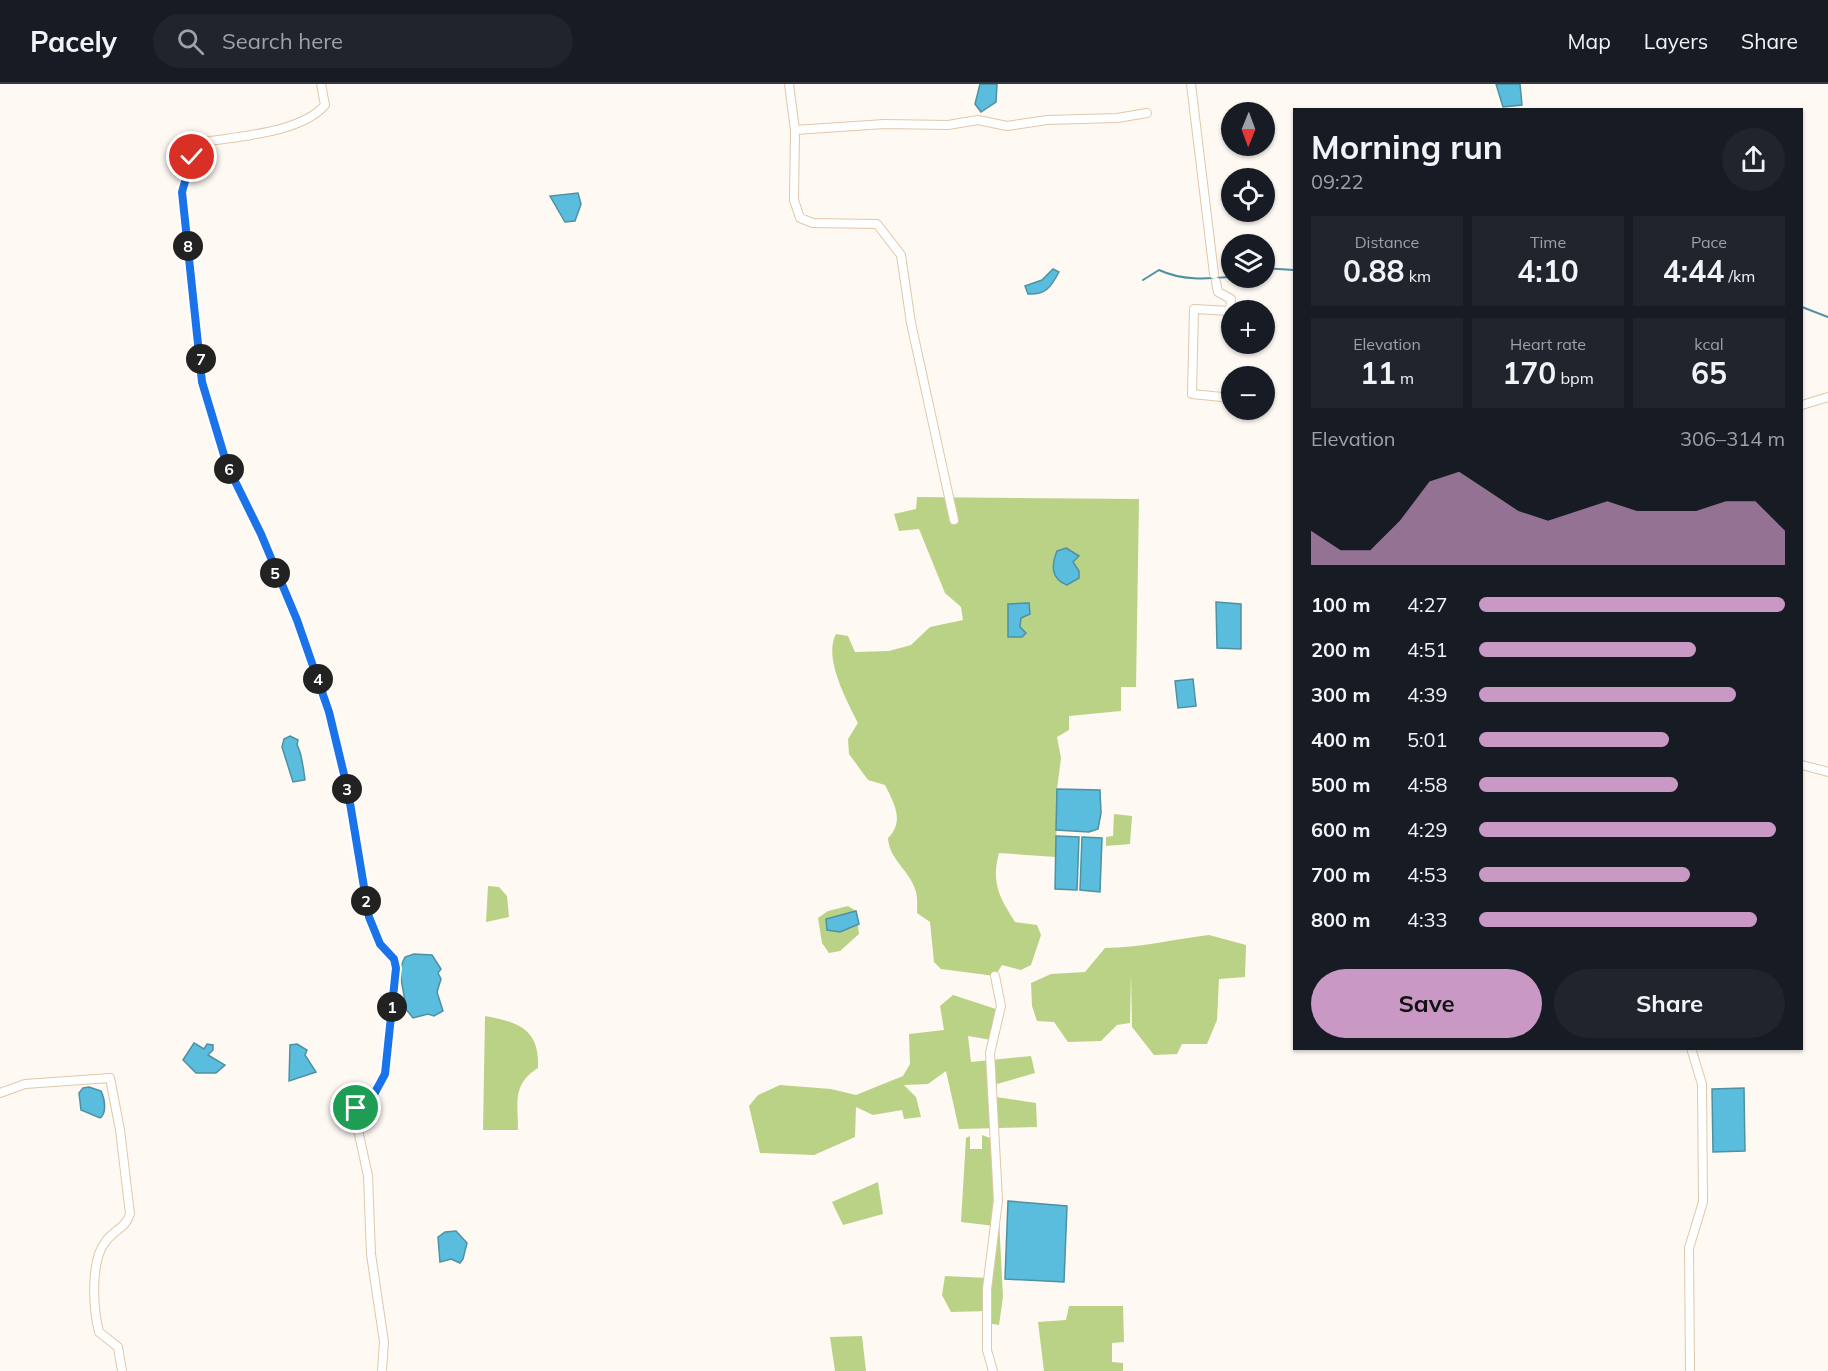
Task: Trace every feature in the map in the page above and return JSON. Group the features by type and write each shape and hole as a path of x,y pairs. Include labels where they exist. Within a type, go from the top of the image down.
{"street":[{"path":"321,84 325,105 305,120 283,128 204,142 192,157 182,192 202,382 227,465 261,534 297,620 329,712 346,780 369,917 380,944 394,959 396,968 385,1074 372,1098 356,1108 355,1116 368,1176 370,1245 384,1342 382,1371"},
{"path":"789,84 795,130 794,200 800,218 813,223 877,224 901,255 911,323 954,520"},
{"path":"1191,84 1215,278 1218,292 1231,299 1230,311 1194,309 1192,394 1221,397"},
{"path":"795,130 884,124 948,124 978,120 1006,126 1047,120 1117,118 1147,113"},
{"path":"1803,405 1828,397"},
{"path":"1803,765 1828,772"},
{"path":"992,1368 987,1350 987,1289 998,1200 990,1053 1001,1006 994,976"},
{"path":"1690,1371 1689,1248 1703,1202 1702,1084 1692,1050"},
{"path":"0,1093 25,1084 110,1078 120,1130 130,1214 127,1223 104,1243 95,1265 95,1277 99,1332 118,1347 122,1371"}],"green space":[{"path":"917,497 1139,499 1136,687 1121,687 1121,711 1069,716 1069,730 1057,737 1061,758 1057,789 1056,857 999,853 996,881 1005,905 1015,922 1037,925 1041,935 1031,965 1021,970 1002,965 995,976 941,969 934,962 930,922 917,913 915,889 889,845 888,838 893,832 897,819 892,798 885,785 868,780 849,754 848,739 858,723 838,679 832,655 836,634 848,636 855,652 889,651 911,645 930,627 963,620 961,607 945,593 919,529 899,531 894,514 916,509"},
{"path":"1114,814 1132,816 1130,844 1106,846 1106,837 1113,836"},
{"path":"488,886 499,887 507,896 509,917 486,922"},
{"path":"848,906 856,911 859,934 840,951 829,953 822,943 818,918 828,911"},
{"path":"1209,935 1246,945 1245,977 1219,979 1217,1020 1207,1044 1182,1044 1177,1054 1154,1055 1132,1027 1131,974 1130,1023 1117,1025 1101,1041 1068,1042 1054,1022 1037,1021 1032,1006 1031,983 1051,974 1085,972 1105,948 1144,945"},
{"path":"953,995 999,1010 992,1040 968,1036 971,1062 1031,1056 1035,1073 997,1084 996,1097 1036,1103 1037,1127 959,1129 946,1071 928,1084 904,1085 916,1097 921,1117 904,1119 902,1110 873,1115 856,1107 855,1137 814,1155 760,1153 749,1106 758,1095 780,1085 831,1089 856,1095 903,1076 910,1064 909,1034 944,1030 940,1006"},
{"path":"485,1016 517,1025 531,1036 535,1044 538,1068 530,1074 520,1088 517,1103 518,1130 483,1130"},
{"path":"982,1135 995,1140 1003,1297 999,1325 987,1323 987,1311 951,1312 942,1295 945,1276 988,1278 995,1226 961,1222 966,1138 970,1136 970,1149 982,1149"},
{"path":"878,1182 883,1214 843,1225 832,1202"},
{"path":"1069,1306 1123,1306 1124,1342 1112,1343 1112,1362 1123,1363 1123,1371 1044,1371 1038,1322 1066,1320"},
{"path":"862,1336 866,1371 835,1371 830,1337"}],"water":[{"path":"980,84 997,84 996,102 981,112 975,104"},
{"path":"1496,84 1520,84 1522,105 1503,107"},
{"path":"578,193 581,204 575,221 565,222 550,196"},
{"path":"1053,269 1059,272 1047,289 1039,293 1028,294 1025,286 1042,280"},
{"path":"1066,548 1079,556 1073,562 1079,571 1079,578 1067,585 1055,576 1053,567 1057,551"},
{"path":"1216,602 1241,604 1241,649 1217,648"},
{"path":"1029,603 1030,614 1021,618 1020,627 1026,633 1022,637 1008,637 1008,604"},
{"path":"1193,679 1196,706 1178,708 1175,681"},
{"path":"290,736 298,740 297,745 305,780 293,782 282,747 284,739"},
{"path":"1057,789 1100,790 1101,813 1098,829 1089,832 1056,830"},
{"path":"1056,836 1079,837 1077,890 1055,889"},
{"path":"1082,837 1102,838 1100,892 1080,890"},
{"path":"856,911 859,924 840,932 827,930 826,919"},
{"path":"414,954 432,955 441,969 438,973 441,979 437,992 443,1011 434,1016 428,1014 413,1018 405,1008 401,976 402,964 405,957"},
{"path":"194,1043 204,1049 207,1044 213,1045 213,1050 208,1055 225,1065 216,1073 196,1073 183,1060"},
{"path":"297,1044 307,1050 305,1055 316,1072 289,1081 290,1045"},
{"path":"89,1087 101,1091 104,1109 100,1118 81,1110 79,1093 83,1088"},
{"path":"1744,1088 1745,1151 1713,1152 1712,1089"},
{"path":"1008,1201 1067,1206 1064,1282 1005,1279"},
{"path":"456,1231 467,1243 463,1259 460,1263 451,1259 440,1262 438,1237 445,1232"}],"waterway":[{"path":"1275,269 1293,270"},
{"path":"1143,280 1159,270 1186,278 1221,278"},
{"path":"1803,307 1828,317"}],"route":[{"path":"192,157 184,178 182,192 202,382 220,434 227,465 261,534 274,571 297,620 329,712 348,791 369,917 373,931 380,944 394,959 396,968 385,1074 372,1098 356,1108"}]}
